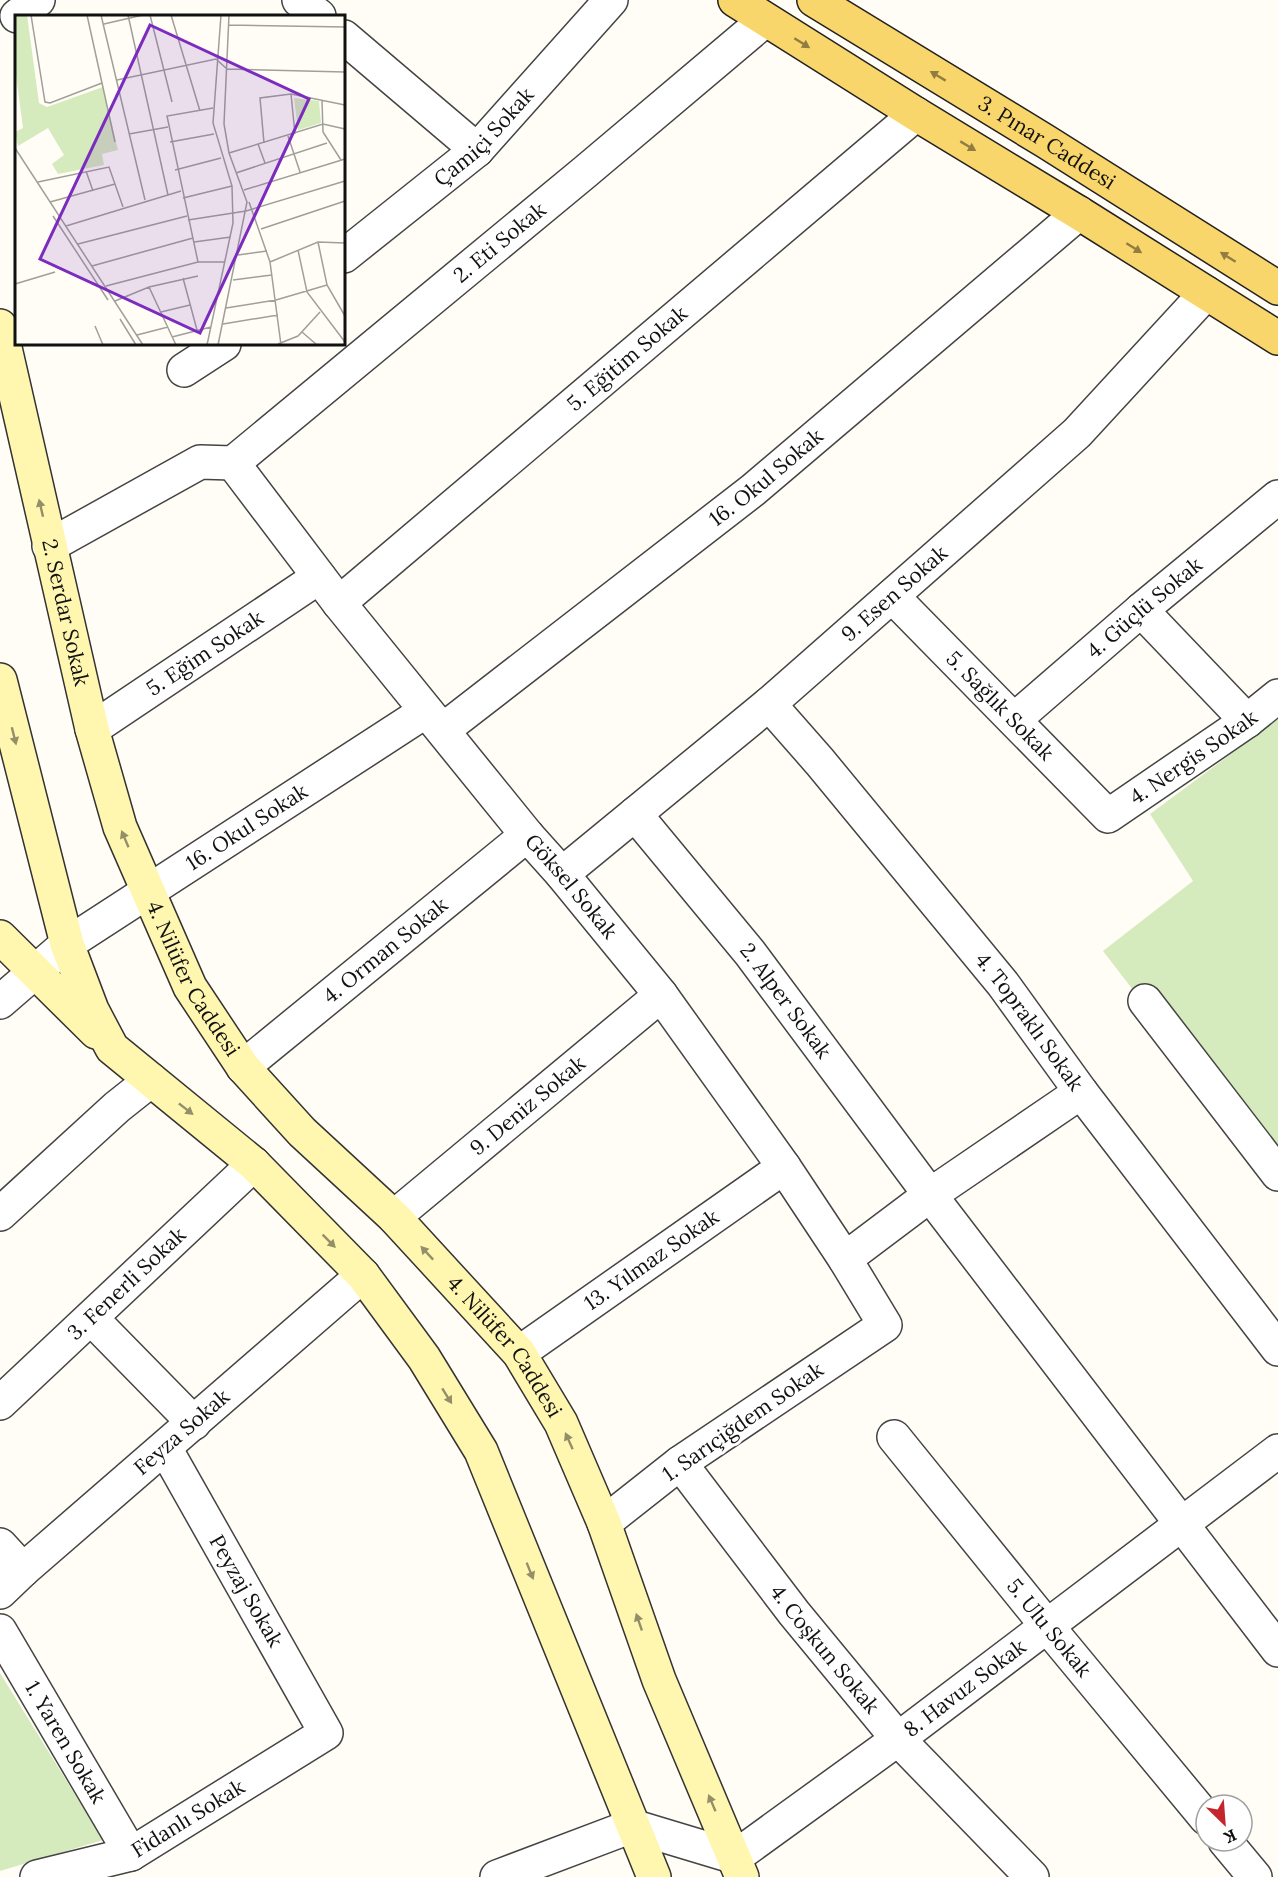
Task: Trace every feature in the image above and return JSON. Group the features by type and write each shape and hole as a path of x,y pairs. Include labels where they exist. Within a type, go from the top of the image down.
{"main road":[{"path":"735,0 1278,338"},
{"name":"3. Pınar Caddesi","path":"814,0 1045,141 1278,288"},
{"name":"2. Serdar Sokak","path":"0,326 92,729 120,827 148,893"},
{"path":"0,680 67,944 92,1010 112,1048"},
{"name":"4. Nilüfer Caddesi","path":"148,893 190,987 243,1067 302,1132 394,1217 519,1353 561,1423 604,1522 659,1680 738,1867"},
{"path":"0,937 112,1048 254,1164 363,1275 424,1358 481,1451 654,1877"}],"street":[{"path":"299,0 318,15"},
{"name":"Çamiçi Sokak","path":"345,255 477,150 610,0"},
{"path":"0,29 15,19"},
{"name":"2. Eti Sokak","path":"233,463 576,180 765,20"},
{"path":"345,38 477,150"},
{"name":"5. Eğitim Sokak","path":"339,603 916,114"},
{"name":"16. Okul Sokak","path":"0,1002 67,944 435,720 753,490 1079,213"},
{"name":"9. Esen Sokak","path":"562,874 769,704 1077,433 1206,293"},
{"path":"184,370 222,345"},
{"path":"49,546 200,462 233,463"},
{"name":"Göksel Sokak","path":"233,463 339,603 527,835 661,995 784,1167 845,1259 885,1325"},
{"name":"4. Güçlü Sokak","path":"1014,720 1278,497"},
{"name":"5. Eğim Sokak","path":"92,729 319,577"},
{"name":"5. Sağlık Sokak","path":"892,596 1108,816"},
{"path":"1142,610 1246,721"},
{"name":"4. Nergis Sokak","path":"1108,816 1246,721 1278,696"},
{"name":"4. Topraklı Sokak","path":"769,704 820,762 1003,984 1081,1092 1278,1349"},
{"name":"2. Alper Sokak","path":"635,814 750,953 930,1195 1278,1650"},
{"name":"4. Orman Sokak","path":"243,1067 527,835"},
{"name":"9. Deniz Sokak","path":"394,1217 661,995"},
{"path":"1145,1001 1278,1174"},
{"path":"0,1214 117,1107 151,1080"},
{"path":"845,1259 930,1195 1081,1092"},
{"name":"3. Fenerli Sokak","path":"0,1403 254,1164"},
{"name":"13. Yılmaz Sokak","path":"519,1353 784,1167"},
{"name":"Feyza Sokak","path":"0,1592 363,1275"},
{"path":"91,1318 194,1423"},
{"name":"1. Sarıçiğdem Sokak","path":"604,1522 680,1463 885,1325"},
{"name":"5. Ulu Sokak","path":"894,1437 1194,1804"},
{"name":"Peyzaj Sokak","path":"165,1448 326,1733"},
{"name":"8. Havuz Sokak","path":"738,1867 898,1739 1278,1451"},
{"name":"4. Coşkun Sokak","path":"680,1463 794,1613 898,1739 1032,1877"},
{"path":"0,1545 23,1570"},
{"name":"1. Yaren Sokak","path":"0,1631 131,1854"},
{"name":"Fidanlı Sokak","path":"38,1877 131,1854 326,1733"},
{"path":"497,1877 632,1826 738,1867"},
{"path":"1235,1853 1255,1877"}],"green space":[{"path":"1278,719 1278,1178 1103,951 1193,881 1150,814"},
{"path":"0,1673 103,1840 0,1871"}]}
